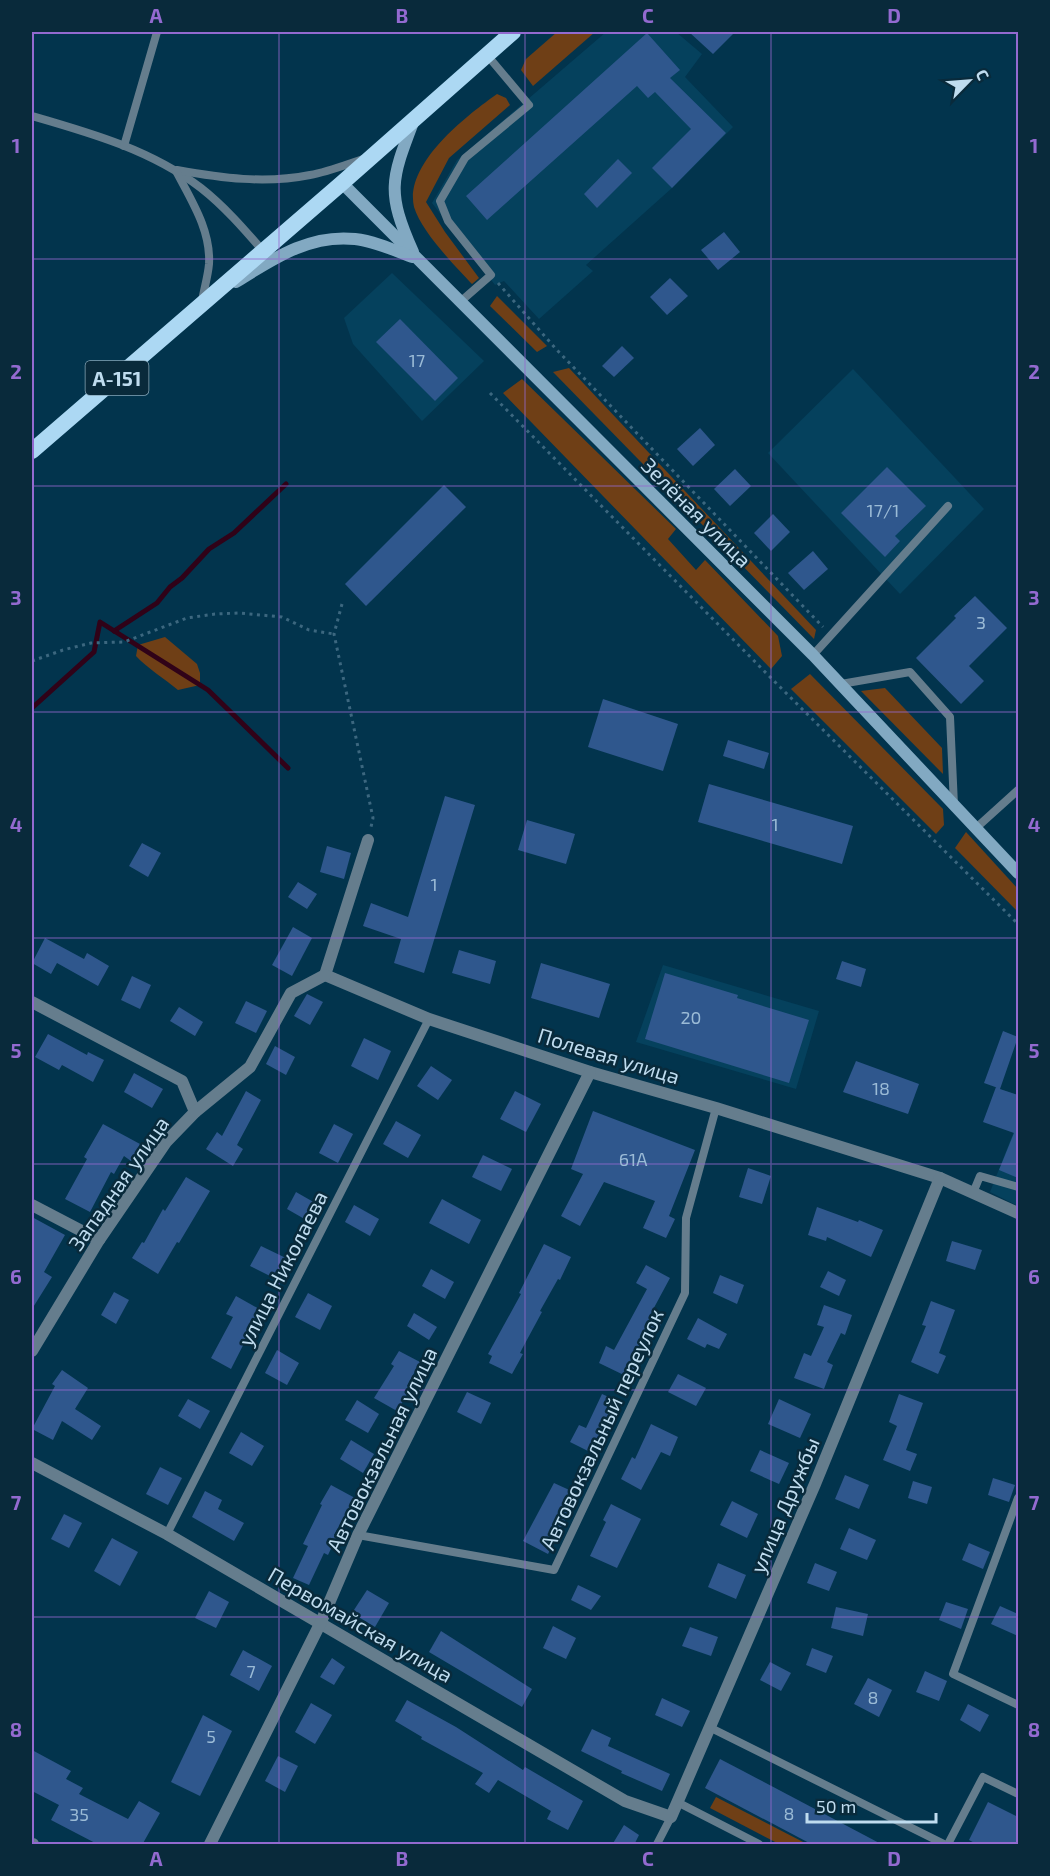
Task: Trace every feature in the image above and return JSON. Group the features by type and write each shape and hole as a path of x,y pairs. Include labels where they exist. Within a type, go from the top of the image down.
{"highway":[{"name":"А-151","path":"32,452 513,32"}],"main road":[{"path":"415,119 397,164 393,185 395,205 416,258"},
{"name":"Зелёная улица","path":"342,183 813,655 1018,873"},
{"path":"202,304 281,254 308,243 331,239 355,239 384,246 416,258"}],"street":[{"path":"325,975 368,840"},
{"name":"Полевая улица","path":"325,975 429,1018 590,1072 716,1108 940,1178 1018,1213"},
{"name":"Западная улица","path":"32,1351 99,1240 166,1142 195,1112 250,1067 291,993 325,975"},
{"path":"32,1002 182,1081 195,1112"},
{"name":"Автовокзальная улица","path":"210,1845 321,1622 358,1535 590,1072"},
{"name":"улица Дружбы","path":"671,1817 815,1484 940,1178"},
{"path":"32,1205 99,1240"},
{"name":"Первомайская улица","path":"32,1463 167,1534 625,1801 671,1817"}],"lane":[{"path":"124,146 157,32"},
{"path":"460,302 491,275 448,221 440,201 465,158 529,105 487,55"},
{"path":"32,116 89,132 175,170 203,190 263,251"},
{"path":"175,170 221,178 271,180 312,175 373,156"},
{"path":"175,170 196,208 207,239 209,264 202,304"},
{"path":"813,655 948,506"},
{"path":"841,684 910,672 950,717 954,804"},
{"path":"976,828 1018,790"},
{"name":"улица Николаева","path":"167,1534 429,1018"},
{"name":"Автовокзальный переулок","path":"358,1535 554,1570 685,1293 686,1218 716,1108"},
{"path":"973,1193 980,1176 1018,1187"},
{"path":"1018,1498 953,1674 1018,1705"},
{"path":"711,1728 946,1845 983,1776 1018,1794"},
{"path":"679,1803 744,1841 759,1845"},
{"name":"улица Дружбы","path":"657,1845 671,1817"}],"path":[{"path":"491,275 556,349 830,635"},
{"path":"490,393 1018,924"},
{"path":"342,604 334,634 373,818 368,840"},
{"path":"32,661 63,650 91,644 124,642 187,618 239,613 282,617 309,630 334,634"}],"shaded area":[{"path":"557,32 595,32 533,86 521,70 526,59"},
{"path":"606,32 676,32 702,54 685,77 733,127 672,188 586,265 593,271 539,319 504,281 495,285 432,203 457,160"},
{"path":"497,94 506,98 510,105 449,158 426,202 479,278 472,284 423,226 414,207 413,191 418,174 440,143 454,128"},
{"path":"392,273 484,361 422,421 353,344 344,318"},
{"path":"497,296 547,346 537,352 490,306"},
{"path":"569,368 816,630 814,639 553,372"},
{"path":"853,369 984,509 900,594 768,453"},
{"path":"522,379 676,529 668,539 696,570 705,560 778,636 782,656 771,669 503,393"},
{"path":"165,637 197,664 200,685 178,690 136,656 138,645"},
{"path":"810,674 943,809 944,825 936,834 791,689"},
{"path":"885,688 942,748 943,774 861,691"},
{"path":"966,832 1018,889 1018,912 955,848"},
{"path":"663,965 819,1011 796,1089 636,1042"},
{"path":"1018,1121 1018,1206 990,1192"},
{"path":"716,1797 807,1844 779,1844 710,1808"}],"building":[{"path":"689,32 735,32 713,54"},
{"path":"647,33 680,70 670,78 726,133 672,188 652,168 691,129 655,92 648,98 637,86 487,220 466,196"},
{"path":"618,159 632,173 597,208 584,194"},
{"path":"724,232 740,252 718,270 701,250"},
{"path":"670,278 688,296 667,315 650,297"},
{"path":"400,319 458,378 435,401 376,342"},
{"path":"622,346 634,358 614,377 602,366"},
{"path":"700,428 715,445 693,466 677,449"},
{"path":"887,467 926,506 895,536 900,541 885,557 841,513"},
{"path":"735,469 751,486 730,506 714,489"},
{"path":"444,485 466,507 366,606 345,584"},
{"path":"773,514 790,532 771,551 754,533"},
{"path":"813,551 828,569 804,590 788,573"},
{"path":"975,596 1007,628 969,666 984,681 961,704 916,658"},
{"path":"603,699 678,724 663,771 588,747"},
{"path":"728,740 769,753 764,769 723,756"},
{"path":"709,784 853,826 842,864 698,822"},
{"path":"445,796 475,805 424,973 394,963 401,939 363,926 371,903 408,917"},
{"path":"527,820 575,834 566,864 518,850"},
{"path":"142,843 161,853 148,877 129,866"},
{"path":"327,846 351,853 344,879 320,872"},
{"path":"298,882 317,894 307,909 288,897"},
{"path":"293,927 312,938 292,976 272,965"},
{"path":"45,938 84,959 87,953 109,966 98,986 57,963 51,974 32,963"},
{"path":"459,950 496,961 490,984 452,973"},
{"path":"842,961 866,969 861,987 836,979"},
{"path":"541,963 610,984 599,1018 531,998"},
{"path":"665,973 809,1020 789,1083 645,1039"},
{"path":"132,976 151,985 140,1009 121,1000"},
{"path":"307,994 323,1002 310,1025 294,1016"},
{"path":"246,1001 267,1011 256,1033 235,1023"},
{"path":"179,1007 203,1022 195,1036 170,1021"},
{"path":"1003,1031 1018,1037 1000,1089 1018,1095 1018,1178 999,1170 1014,1133 983,1122 996,1087 984,1083"},
{"path":"48,1034 87,1055 88,1052 104,1060 93,1082 62,1065 59,1070 35,1057"},
{"path":"364,1038 391,1051 378,1080 351,1066"},
{"path":"275,1046 295,1057 286,1075 266,1064"},
{"path":"856,1061 919,1084 908,1114 843,1092"},
{"path":"431,1066 452,1080 438,1100 417,1086"},
{"path":"134,1073 163,1089 152,1108 124,1092"},
{"path":"246,1091 261,1100 237,1145 243,1149 233,1166 206,1149 217,1132 222,1136"},
{"path":"515,1091 541,1104 526,1132 500,1119"},
{"path":"593,1111 695,1150 669,1216 675,1219 666,1238 643,1228 655,1201 604,1182 580,1226 561,1216 583,1174 571,1169"},
{"path":"396,1121 421,1135 408,1158 383,1144"},
{"path":"103,1124 140,1144 131,1161 124,1156 114,1174 111,1172 90,1212 65,1199 87,1159 84,1157"},
{"path":"334,1124 353,1134 338,1163 319,1153"},
{"path":"483,1155 512,1169 501,1191 472,1177"},
{"path":"748,1168 771,1176 762,1204 739,1197"},
{"path":"186,1177 210,1191 158,1274 132,1258"},
{"path":"296,1192 317,1204 308,1221 287,1209"},
{"path":"442,1199 481,1220 469,1244 429,1223"},
{"path":"354,1205 379,1219 370,1236 345,1222"},
{"path":"817,1207 883,1230 871,1257 827,1237 826,1241 808,1235"},
{"path":"32,1217 65,1235 44,1272 52,1277 32,1309"},
{"path":"952,1241 982,1250 975,1270 946,1261"},
{"path":"544,1244 571,1257 560,1280 558,1279 540,1311 542,1312 520,1353 523,1354 512,1374 489,1363 492,1356 488,1354 521,1294 519,1293"},
{"path":"261,1246 288,1259 278,1280 250,1266"},
{"path":"646,1265 670,1278 649,1317 661,1324 651,1342 647,1340 630,1378 599,1363 606,1346 614,1350 647,1289 636,1283"},
{"path":"431,1269 454,1282 445,1299 422,1286"},
{"path":"828,1271 846,1280 839,1296 820,1287"},
{"path":"720,1275 744,1285 737,1304 713,1293"},
{"path":"114,1292 129,1300 116,1324 101,1315"},
{"path":"308,1293 332,1306 320,1330 295,1317"},
{"path":"236,1296 261,1310 231,1369 211,1358 233,1317 226,1314"},
{"path":"931,1301 955,1310 939,1353 946,1356 938,1374 911,1362 926,1326 922,1325"},
{"path":"824,1305 852,1315 845,1335 841,1333 827,1362 833,1365 824,1389 794,1378 804,1353 811,1356 824,1327 817,1325"},
{"path":"414,1313 437,1327 429,1340 407,1326"},
{"path":"698,1318 727,1334 719,1349 707,1344 705,1348 687,1339"},
{"path":"277,1350 299,1363 287,1385 265,1373"},
{"path":"399,1351 420,1362 407,1386 411,1388 397,1411 374,1398 394,1366 391,1364"},
{"path":"62,1370 88,1388 75,1409 101,1426 92,1440 62,1421 53,1440 32,1429 55,1386 52,1384"},
{"path":"678,1374 706,1388 696,1406 668,1392"},
{"path":"467,1392 491,1403 481,1424 457,1412"},
{"path":"602,1394 622,1403 596,1455 570,1442 579,1425 586,1428"},
{"path":"899,1394 923,1403 906,1450 917,1454 910,1471 883,1460 897,1426 889,1422"},
{"path":"188,1399 210,1411 200,1429 178,1416"},
{"path":"779,1399 811,1414 800,1438 768,1424"},
{"path":"357,1400 379,1414 368,1433 345,1420"},
{"path":"651,1424 678,1437 670,1456 661,1452 641,1490 621,1479 632,1457 635,1459"},
{"path":"241,1432 264,1446 252,1466 229,1453"},
{"path":"351,1440 374,1454 363,1473 340,1459"},
{"path":"760,1450 789,1463 779,1484 750,1471"},
{"path":"160,1467 182,1478 168,1505 146,1494"},
{"path":"845,1475 869,1485 859,1509 835,1499"},
{"path":"993,1478 1015,1485 1009,1502 988,1495"},
{"path":"913,1481 932,1487 927,1504 908,1498"},
{"path":"554,1483 578,1494 548,1554 523,1541"},
{"path":"331,1485 355,1498 334,1535 337,1536 328,1555 324,1553 309,1585 293,1578 308,1546 303,1544"},
{"path":"205,1491 222,1500 218,1509 244,1523 234,1541 192,1517"},
{"path":"732,1501 758,1514 747,1538 720,1525"},
{"path":"611,1504 641,1519 617,1568 590,1556 606,1522 603,1520"},
{"path":"64,1514 82,1523 69,1548 51,1539"},
{"path":"849,1528 876,1540 867,1560 840,1549"},
{"path":"112,1538 138,1552 120,1586 94,1571"},
{"path":"969,1543 990,1552 983,1569 962,1560"},
{"path":"718,1563 746,1575 736,1599 708,1587"},
{"path":"815,1563 837,1572 829,1591 807,1583"},
{"path":"578,1585 601,1596 591,1610 571,1600"},
{"path":"367,1590 389,1603 375,1627 352,1613"},
{"path":"209,1591 229,1602 216,1628 195,1618"},
{"path":"946,1602 968,1609 961,1629 939,1620"},
{"path":"1000,1606 1018,1614 1018,1636 991,1624"},
{"path":"836,1607 868,1614 863,1636 831,1628"},
{"path":"553,1626 576,1638 566,1659 543,1648"},
{"path":"690,1627 718,1637 711,1656 682,1646"},
{"path":"441,1631 532,1689 522,1707 429,1652"},
{"path":"812,1648 833,1656 826,1673 806,1665"},
{"path":"243,1650 272,1666 259,1691 230,1675"},
{"path":"332,1658 345,1667 334,1685 320,1677"},
{"path":"770,1662 791,1673 781,1691 760,1680"},
{"path":"925,1671 947,1681 939,1701 916,1692"},
{"path":"868,1678 892,1690 879,1717 854,1704"},
{"path":"662,1698 690,1711 682,1727 655,1715"},
{"path":"407,1700 456,1727 523,1770 525,1767 583,1801 568,1830 547,1819 551,1811 498,1780 489,1793 475,1784 483,1773 421,1739 422,1737 395,1721"},
{"path":"311,1703 332,1715 315,1744 295,1732"},
{"path":"968,1704 989,1715 980,1732 960,1720"},
{"path":"203,1715 232,1731 200,1796 171,1782"},
{"path":"592,1729 611,1738 608,1746 670,1774 662,1791 621,1773 622,1771 581,1751"},
{"path":"32,1750 71,1771 66,1779 83,1788 79,1794 128,1819 139,1801 160,1813 142,1845 99,1845 51,1820 59,1805 32,1791"},
{"path":"278,1756 298,1766 285,1792 265,1781"},
{"path":"720,1759 883,1845 813,1845 705,1788"},
{"path":"988,1802 1018,1817 1018,1845 978,1845 969,1840"},
{"path":"624,1825 639,1835 634,1845 612,1845"}],"waterway":[{"path":"114,631 157,603 209,549 234,533 286,484"},
{"path":"32,708 94,652 100,622 208,690 288,768"}]}
